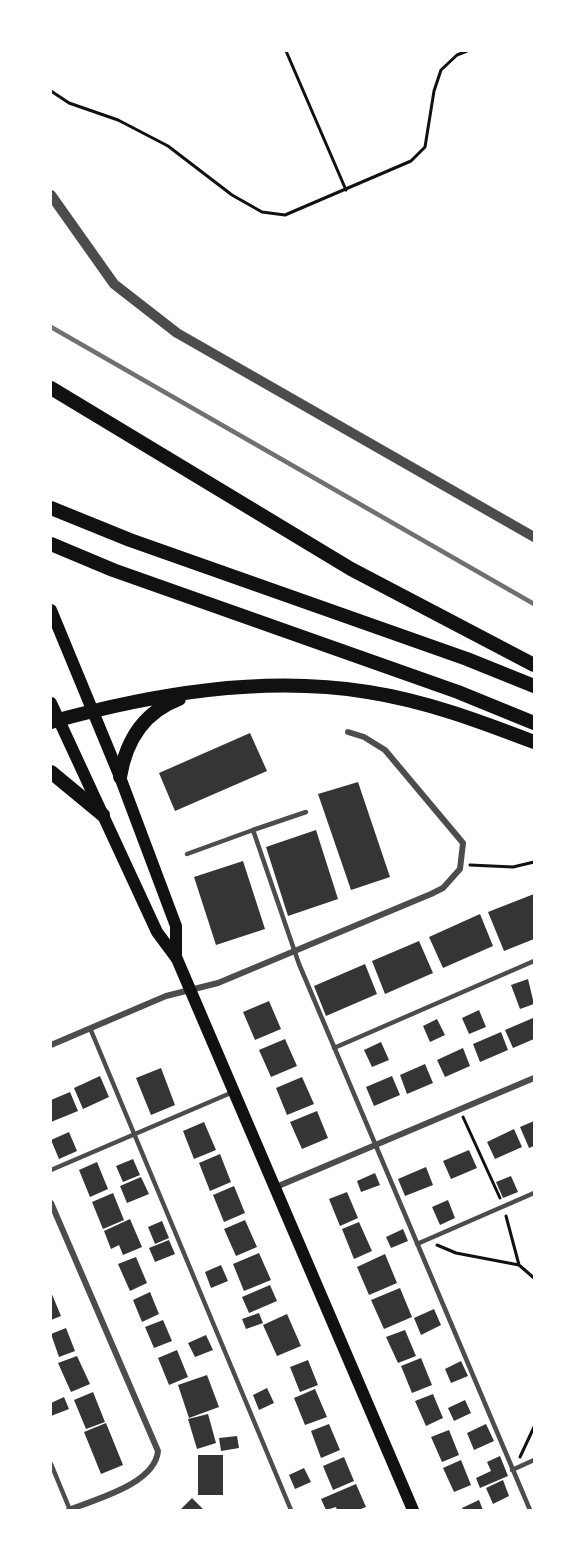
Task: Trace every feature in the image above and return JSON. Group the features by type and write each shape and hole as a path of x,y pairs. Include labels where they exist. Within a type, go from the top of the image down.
{"highway":[{"path":"51,388 351,569 534,665"},
{"path":"54,509 130,540 467,659 534,686"},
{"path":"51,544 458,692 534,723"},
{"path":"55,721 93,710 210,690 293,686 368,692 466,715 534,742"},
{"path":"120,777 127,746 151,716 173,701 210,690"},
{"path":"51,772 103,815"}],"main road":[{"path":"51,610 120,777 176,926 177,959"},
{"path":"51,703 55,721 103,815 157,932 177,959 413,1510"}],"street":[{"path":"51,195 114,285 177,333 534,537"},
{"path":"51,1045 166,996 214,985 295,952 437,891 454,879 462,864 463,843 385,750 364,737 348,732"},
{"path":"276,1187 534,1078"},
{"path":"51,1203 158,1452 157,1462 141,1479 70,1510"}],"lane":[{"path":"187,854 306,812"},
{"path":"253,830 295,952 334,1048 374,1146 515,1469 530,1510"},
{"path":"334,1048 534,961"},
{"path":"90,1028 291,1510"},
{"path":"51,1170 233,1092"},
{"path":"417,1244 534,1193"},
{"path":"515,1469 534,1460"},
{"path":"51,1464 70,1510"}],"path":[{"path":"286,51 346,190"},
{"path":"51,91 69,103 118,120 168,146 232,195 261,212 285,214 411,161 425,147 434,91 441,70 457,56 467,51"},
{"path":"462,864 513,867 534,862"},
{"path":"424,1240 456,1253 519,1265"},
{"path":"515,1469 522,1448 534,1426"}],"building":[{"path":"250,733 267,771 175,811 159,773"},
{"path":"358,782 390,877 351,890 318,794"},
{"path":"316,830 338,899 288,916 266,847"},
{"path":"243,861 265,929 216,945 194,877"},
{"path":"534,894 534,939 504,951 488,912"},
{"path":"480,914 493,946 443,968 429,937"},
{"path":"419,941 433,973 385,994 372,961"},
{"path":"365,964 377,994 326,1016 314,986"},
{"path":"528,979 534,1004 520,1009 511,985"},
{"path":"269,1001 281,1029 255,1040 243,1012"},
{"path":"479,1010 486,1027 469,1034 462,1018"},
{"path":"533,1018 534,1039 513,1048 505,1030"},
{"path":"437,1019 445,1035 430,1042 423,1026"},
{"path":"501,1032 508,1050 480,1062 473,1044"},
{"path":"285,1039 297,1066 271,1077 259,1050"},
{"path":"381,1042 389,1060 372,1067 364,1050"},
{"path":"463,1048 470,1066 445,1077 437,1060"},
{"path":"425,1064 433,1083 407,1094 400,1075"},
{"path":"161,1068 175,1105 151,1115 136,1078"},
{"path":"100,1076 109,1097 83,1109 74,1088"},
{"path":"392,1076 400,1095 374,1106 366,1087"},
{"path":"302,1077 314,1104 287,1115 276,1088"},
{"path":"70,1092 78,1111 51,1122 51,1100"},
{"path":"317,1111 328,1138 302,1149 290,1122"},
{"path":"534,1121 534,1146 529,1148 520,1127"},
{"path":"204,1122 216,1150 194,1159 183,1131"},
{"path":"514,1129 522,1147 495,1159 487,1142"},
{"path":"69,1132 77,1151 59,1159 51,1140"},
{"path":"469,1150 477,1168 451,1179 443,1161"},
{"path":"220,1154 231,1182 210,1191 199,1163"},
{"path":"133,1159 140,1175 123,1182 116,1166"},
{"path":"97,1162 108,1189 90,1197 79,1170"},
{"path":"426,1167 433,1185 405,1196 398,1179"},
{"path":"375,1173 380,1185 361,1192 357,1181"},
{"path":"511,1176 518,1192 503,1198 496,1182"},
{"path":"141,1177 149,1194 127,1203 120,1186"},
{"path":"234,1186 245,1213 224,1222 213,1195"},
{"path":"347,1192 358,1218 340,1226 329,1199"},
{"path":"113,1193 124,1220 103,1229 92,1202"},
{"path":"448,1200 455,1218 440,1225 432,1207"},
{"path":"130,1219 142,1247 123,1255 119,1245 111,1249 104,1231"},
{"path":"245,1220 257,1247 236,1256 224,1229"},
{"path":"162,1221 169,1238 155,1244 148,1227"},
{"path":"359,1222 372,1251 354,1259 342,1229"},
{"path":"403,1229 408,1241 391,1248 386,1237"},
{"path":"169,1240 175,1254 155,1262 149,1248"},
{"path":"259,1253 271,1280 244,1291 233,1264"},
{"path":"385,1254 397,1283 369,1295 357,1267"},
{"path":"136,1257 147,1283 130,1291 118,1264"},
{"path":"221,1265 228,1281 211,1288 205,1272"},
{"path":"270,1285 277,1301 249,1313 242,1297"},
{"path":"400,1288 412,1317 384,1329 371,1300"},
{"path":"51,1292 61,1316 51,1320"},
{"path":"150,1292 159,1314 142,1322 133,1300"},
{"path":"434,1309 441,1325 421,1335 414,1318"},
{"path":"259,1313 263,1323 246,1329 242,1319"},
{"path":"287,1314 301,1346 277,1356 263,1325"},
{"path":"163,1320 172,1341 154,1348 145,1327"},
{"path":"66,1328 75,1351 59,1357 51,1334"},
{"path":"405,1330 416,1356 398,1363 386,1337"},
{"path":"206,1335 213,1350 195,1357 188,1343"},
{"path":"177,1350 188,1377 169,1385 158,1358"},
{"path":"77,1356 90,1384 71,1392 58,1363"},
{"path":"421,1358 432,1385 412,1393 401,1366"},
{"path":"308,1360 318,1385 300,1392 290,1367"},
{"path":"461,1361 468,1376 451,1383 445,1369"},
{"path":"207,1375 219,1407 189,1418 178,1385"},
{"path":"267,1388 274,1403 259,1410 253,1395"},
{"path":"315,1389 327,1417 305,1425 294,1398"},
{"path":"93,1392 105,1422 86,1429 74,1400"},
{"path":"433,1394 443,1418 426,1426 415,1401"},
{"path":"64,1397 69,1409 51,1416 51,1403"},
{"path":"465,1400 471,1413 454,1421 448,1408"},
{"path":"208,1414 216,1443 197,1449 188,1419"},
{"path":"106,1423 123,1465 101,1474 84,1432"},
{"path":"329,1424 340,1450 321,1458 311,1431"},
{"path":"486,1424 494,1441 474,1450 467,1433"},
{"path":"449,1430 459,1455 442,1462 431,1437"},
{"path":"237,1436 239,1448 221,1451 219,1438"},
{"path":"198,1455 223,1455 223,1495 198,1495"},
{"path":"500,1456 508,1476 480,1488 476,1478 491,1471 487,1462"},
{"path":"344,1457 354,1481 333,1490 323,1466"},
{"path":"461,1460 471,1485 454,1492 443,1468"},
{"path":"304,1468 311,1482 295,1489 289,1475"},
{"path":"503,1480 509,1496 493,1504 486,1488"},
{"path":"356,1484 366,1507 358,1510 337,1510 336,1507 326,1510 321,1499"},
{"path":"192,1498 204,1510 180,1510"},
{"path":"479,1500 483,1510 463,1510 462,1508"}],"railway":[{"path":"51,327 534,604"}]}
